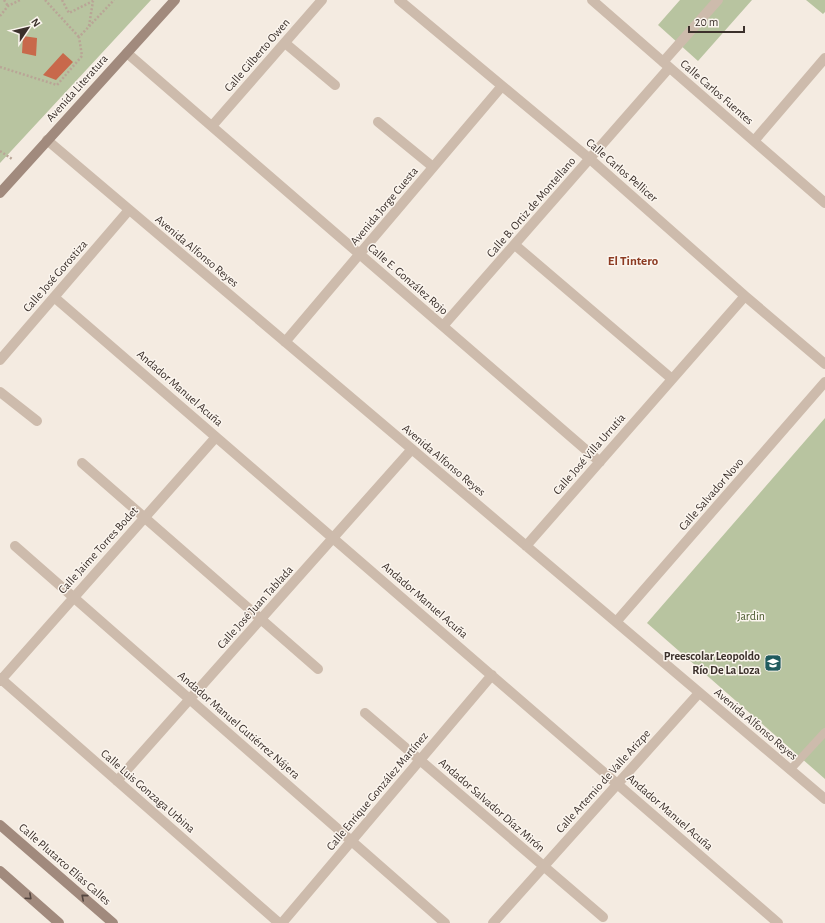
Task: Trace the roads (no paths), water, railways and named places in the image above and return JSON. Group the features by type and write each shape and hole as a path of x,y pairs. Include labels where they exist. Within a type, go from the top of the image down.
{"street":[{"name":"Avenida Literatura","path":"0,193 126,52 175,0"},
{"name":"Calle Gilberto Owen","path":"212,126 322,0"},
{"name":"Calle Carlos Pellicer","path":"399,0 590,159 745,296 825,364"},
{"name":"Calle Carlos Fuentes","path":"592,0 825,203"},
{"name":"Calle B. Ortiz de Montellano","path":"443,326 590,159 718,0"},
{"path":"284,43 335,85"},
{"name":"Calle E. González Rojo","path":"126,52 600,462"},
{"path":"754,141 825,58"},
{"name":"Avenida Jorge Cuesta","path":"285,342 502,86"},
{"path":"378,122 433,167"},
{"name":"Avenida Alfonso Reyes","path":"47,140 825,799"},
{"name":"Calle José Gorostiza","path":"0,360 129,210"},
{"path":"515,245 672,379"},
{"name":"Calle José Villa Urrutia","path":"526,546 745,296"},
{"name":"Andador Manuel Acuña","path":"54,297 778,923"},
{"name":"Calle Salvador Novo","path":"616,622 825,382"},
{"path":"0,392 37,421"},
{"name":"Calle Jaime Torres Bodet","path":"0,679 216,437"},
{"name":"Calle José Juan Tablada","path":"117,781 412,449"},
{"path":"82,463 318,669"},
{"name":"Andador Manuel Gutiérrez Nájera","path":"15,546 445,923"},
{"name":"Calle Enrique González Martínez","path":"282,923 492,675"},
{"name":"Calle Luis Gonzaga Urbina","path":"0,679 279,923"},
{"name":"Calle Artemio de Valle Arizpe","path":"493,923 699,693"},
{"name":"Andador Salvador Díaz Mirón","path":"365,712 603,917"},
{"name":"Calle Plutarco Elías Calles","path":"0,825 113,923"},
{"path":"0,871 58,923"}],"lane":[{"path":"790,770 825,732"}],"place":[{"name":"Preescolar Leopoldo Río De La Loza","path":"773,663"}],"district":[{"name":"El Tintero","path":"633,261"}],"park label":[{"name":"Jardin","path":"751,616"}]}
